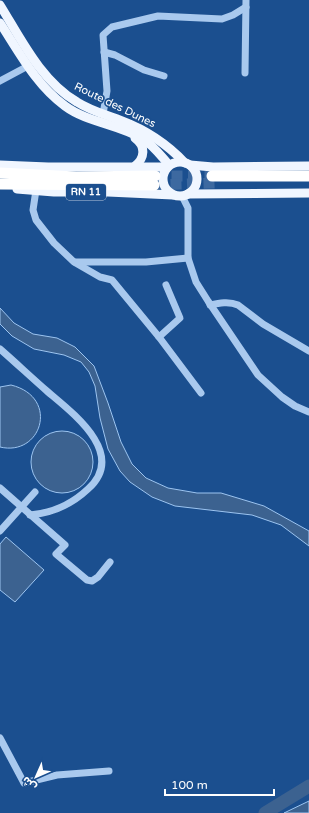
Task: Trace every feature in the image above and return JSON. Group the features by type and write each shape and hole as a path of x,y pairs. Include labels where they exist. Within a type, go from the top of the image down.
{"highway":[{"name":"RN 11","path":"0,173 154,180 0,184"},
{"path":"309,176 214,180 309,181"}],"main road":[{"name":"Route des Dunes","path":"0,5 34,60 63,93 77,102 144,131 169,148 188,164"},
{"name":"Route des Dunes","path":"0,22 28,66 52,96 66,107 91,120 138,136 148,143 168,166"},
{"path":"127,132 139,141 143,149 142,159 135,166"},
{"path":"0,166 168,166 180,162 213,167 309,166"},
{"path":"185,195 192,191 197,180 196,175 188,164"},
{"path":"168,166 164,171 162,182 164,188 173,195 309,193"},
{"name":"RN 11","path":"0,184 13,188 54,192 108,192 173,195"}],"street":[{"path":"103,114 107,91 103,35 112,27 158,16 222,19 233,15 246,3"},
{"path":"245,73 246,3"},
{"path":"104,52 115,55 144,70 164,76"},
{"path":"0,81 28,66"},
{"path":"36,190 33,210 36,220 54,243 74,262 100,277 112,280 159,336 201,393"},
{"path":"185,195 188,208 188,258 196,282 258,375 282,397 295,406 309,412"},
{"path":"74,262 146,262 188,258"},
{"path":"159,336 180,318 166,285"},
{"path":"210,305 234,303 264,324 309,351"},
{"path":"0,349 79,419 92,435 101,454 101,466 97,478 79,497 54,511 30,515"},
{"path":"0,488 65,545 56,554 87,580 92,581 98,577 110,562"},
{"path":"0,531 35,492"},
{"path":"1,742 24,783 56,775 109,771"}],"water":[{"path":"0,308 14,323 33,334 57,338 75,347 94,366 121,442 132,464 146,478 168,488 197,493 221,493 264,506 309,531 309,546 281,525 252,515 175,506 152,497 130,482 120,471 108,449 100,418 95,386 89,372 81,362 64,355 34,349 12,336 0,324"},
{"path":"11,385 26,392 36,401 40,413 40,424 35,435 26,443 15,448 0,447 0,387"},
{"path":"56,431 68,431 84,440 91,450 93,462 91,474 84,484 68,493 56,493 45,488 36,479 31,468 31,456 36,445 45,436"},
{"path":"6,537 44,570 15,602 0,590 0,544"},
{"path":"309,801 309,813 284,813"}],"waterway":[{"path":"265,813 309,786"}],"tunnel":[{"path":"155,176 212,176"},
{"path":"154,185 215,183"}]}
